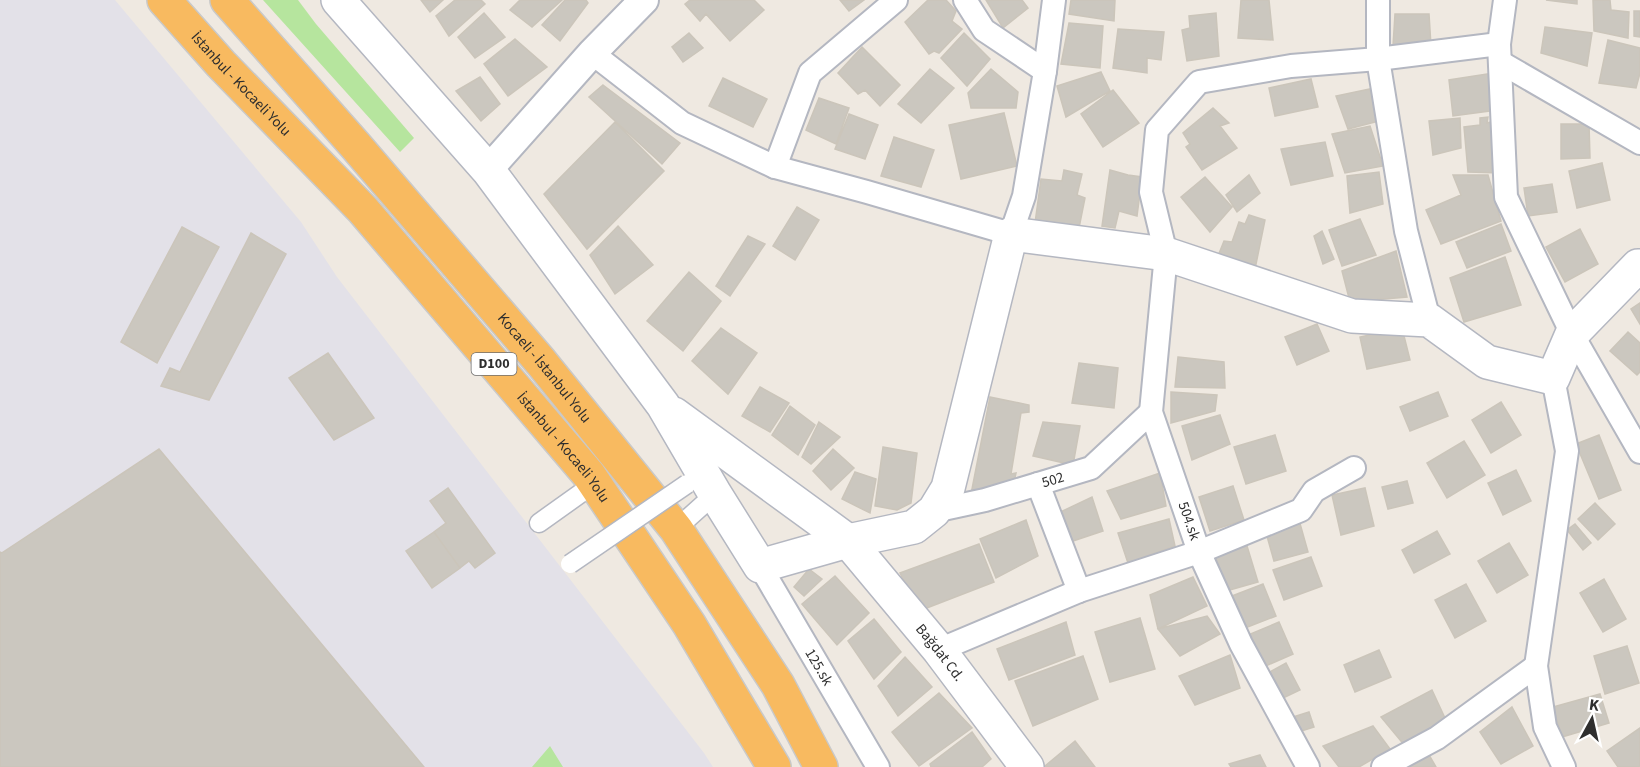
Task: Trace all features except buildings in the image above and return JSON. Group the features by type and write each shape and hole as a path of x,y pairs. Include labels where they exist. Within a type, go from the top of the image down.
{"highway":[{"name":"İstanbul - Kocaeli Yolu","path":"164,0 221,64 363,210 595,483 689,624 774,767"},
{"name":"Kocaeli - İstanbul Yolu","path":"227,0 356,145 541,362 676,529 778,685 822,767"}],"main road":[{"path":"339,0 488,170 663,405 701,489 760,566 848,541 914,527 934,512 948,488 1011,234 1167,254 1352,316 1429,320 1487,362 1553,378 1572,334 1640,266"},
{"name":"Bağdat Cd.","path":"663,405 848,541 939,650 1027,767"}],"street":[{"path":"488,170 592,53 644,0"},
{"path":"775,167 810,73 896,0"},
{"path":"965,0 984,30 1045,71"},
{"path":"592,53 682,123 775,167 1011,234 1024,196 1045,71 1054,0"},
{"path":"1378,0 1378,59 1406,231 1429,320"},
{"path":"1505,0 1500,53 1506,197 1572,334 1640,452"},
{"path":"1167,254 1151,192 1157,130 1199,82 1291,66 1500,53 1640,143"},
{"name":"504.sk","path":"1167,254 1151,412 1199,552 1241,644 1308,767"},
{"path":"1553,378 1567,451 1536,666 1545,727 1564,767"},
{"name":"502","path":"934,512 985,500 1091,468 1151,412"},
{"path":"939,650 1079,591 1199,552 1301,510 1314,491 1354,468"},
{"path":"539,523 595,483"},
{"path":"1038,484 1079,591"},
{"path":"676,529 701,489"},
{"path":"570,564 701,489"},
{"name":"125.sk","path":"760,566 878,767"},
{"path":"1383,767 1437,738 1536,666"}],"shaded area":[{"path":"0,0 115,0 301,222 337,277 713,767 0,767"}],"green space":[{"path":"263,0 298,0 414,138 400,152"},
{"path":"550,746 563,767 532,767"}]}
